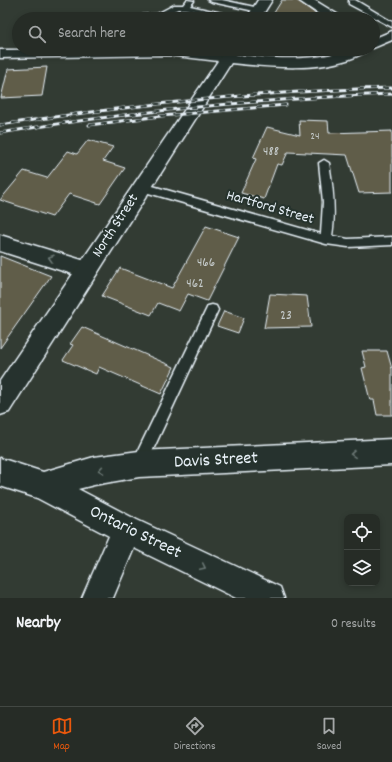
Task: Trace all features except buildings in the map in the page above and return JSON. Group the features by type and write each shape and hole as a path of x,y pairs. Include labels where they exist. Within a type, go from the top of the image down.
{"street":[{"path":"305,0 324,12"},
{"path":"380,40 392,35"},
{"path":"0,54 12,54"},
{"name":"North Street","path":"0,403 229,56"},
{"path":"240,56 269,62 327,61 344,56"},
{"path":"0,243 88,270"},
{"name":"Davis Street","path":"43,486 94,471 139,464 392,452"},
{"name":"Ontario Street","path":"0,472 43,486 126,530 269,598"},
{"path":"97,598 126,530"}],"lane":[{"path":"185,7 190,0"},
{"path":"212,0 259,10"},
{"path":"352,2 369,12"},
{"path":"168,12 177,8 185,7 208,12"},
{"path":"380,18 392,25"},
{"path":"324,164 328,196 329,224 326,240"},
{"name":"Hartford Street","path":"142,187 326,240 348,243 392,241"},
{"path":"139,464 212,310"}],"railway":[{"path":"0,125 98,111 195,100 293,92 392,88"},
{"path":"0,133 98,118 195,107 293,99 392,94"},
{"path":"89,125 161,116 286,105"}]}
